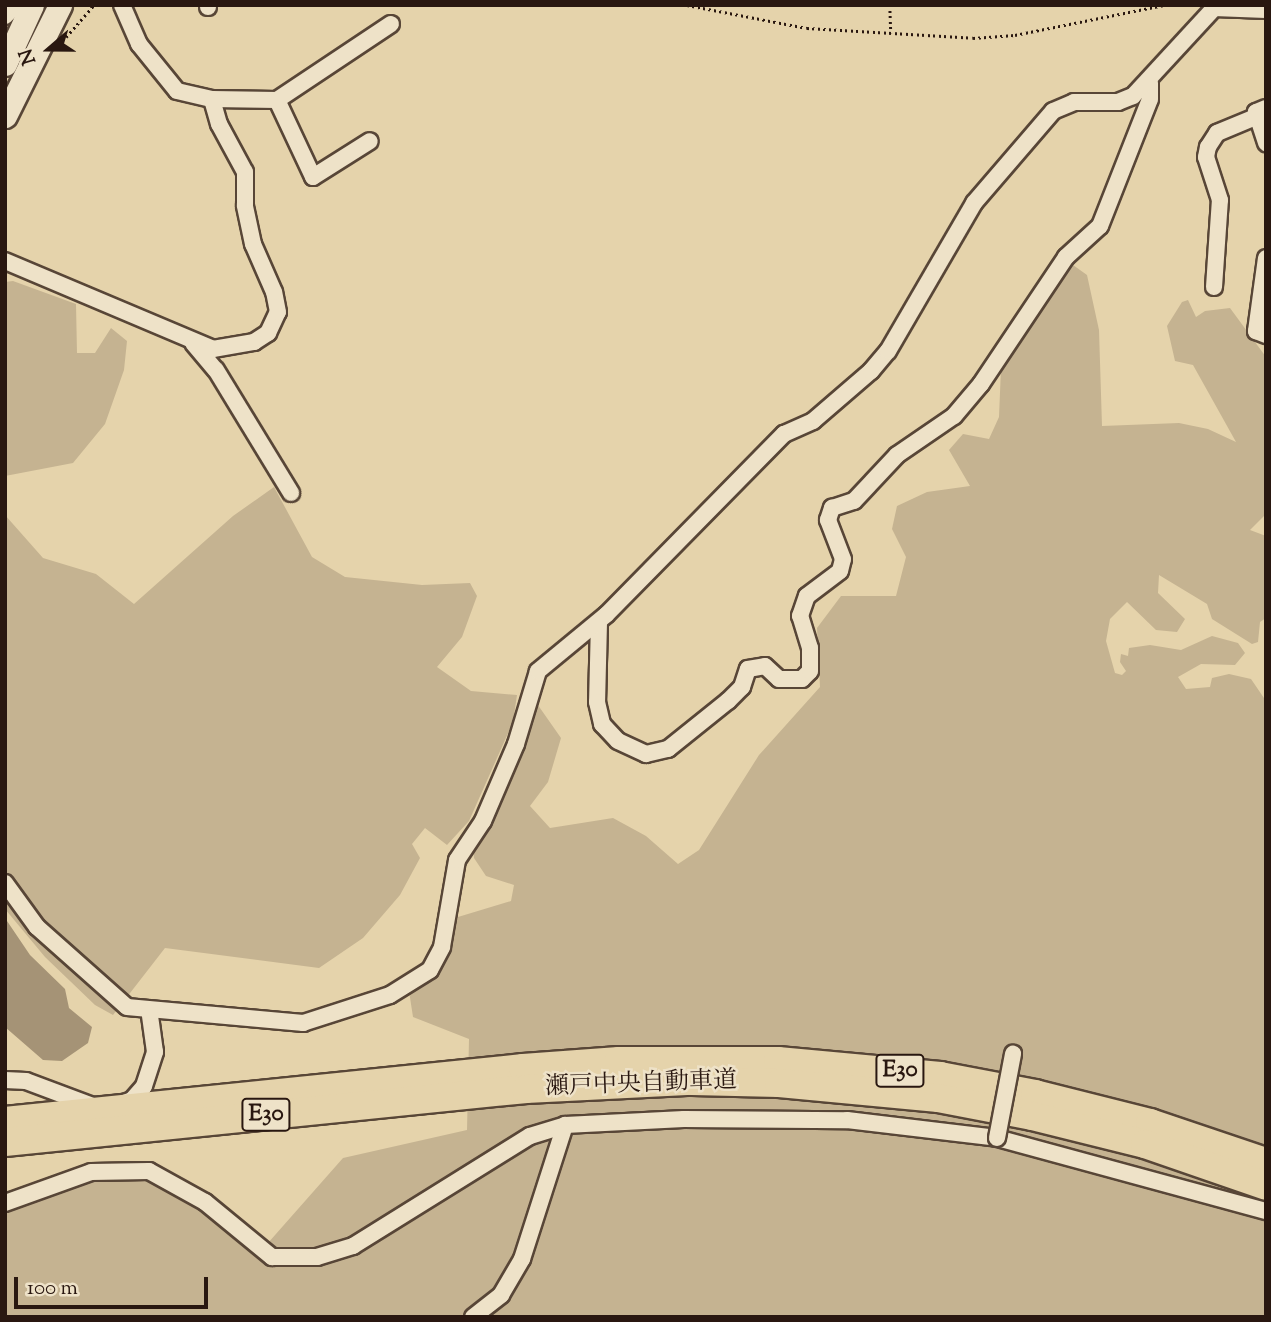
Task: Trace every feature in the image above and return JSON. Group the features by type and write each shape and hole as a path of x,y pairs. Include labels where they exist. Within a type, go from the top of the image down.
{"highway":[{"name":"瀬戸中央自動車道","path":"5,1142 691,1059 792,1062 940,1076 1150,1123 1266,1162"},
{"name":"瀬戸中央自動車道","path":"5,1121 525,1078 857,1087 924,1096 1145,1144 1266,1186"}],"main road":[{"path":"5,64 32,5"},
{"path":"5,116 60,5"}],"street":[{"path":"5,16 16,5"},
{"path":"122,5 139,44 177,91 212,99 277,100 391,24"},
{"path":"5,883 37,927 110,995 127,1007 303,1023 390,995 430,970 442,947 457,860 483,821 516,744 538,671 599,621 784,434 813,421 871,371 888,351 974,203 1053,111 1074,102 1118,102 1150,83 1187,33 1216,7 1266,10"},
{"path":"599,621 597,702 602,724 618,741 646,754 668,749 727,701 742,687 748,669 765,666 779,679 802,679 810,671 810,648 800,616 807,596 840,571 843,559 828,520 832,508 854,501 897,455 954,416 981,384 1066,257 1100,226 1150,99 1150,83"},
{"path":"5,261 193,343 214,349 254,342 268,333 278,312 274,292 253,244 245,205 245,172 219,124 212,99"},
{"path":"277,100 313,177 370,141"},
{"path":"1214,287 1220,200 1206,157 1208,147 1217,133 1262,112 1266,143"},
{"path":"1266,258 1256,331 1266,335"},
{"path":"193,343 216,370 291,493"},
{"path":"5,1080 26,1081 86,1106 109,1108 132,1100 144,1086 155,1052 149,1009"},
{"path":"997,1138 1013,1054"},
{"path":"5,1203 91,1172 149,1171 205,1202 272,1257 317,1257 353,1246 507,1146 565,1125 684,1119 847,1121 997,1138 1266,1212"},
{"path":"473,1317 501,1295 522,1259 565,1125"}],"path":[{"path":"64,39 94,5"},
{"path":"687,5 807,28 891,34 1005,36 1164,5"},
{"path":"890,5 891,34"}],"shaded area":[{"path":"1073,265 1087,275 1099,330 1102,426 1179,423 1208,429 1236,442 1193,365 1175,361 1167,326 1182,302 1188,300 1196,317 1205,311 1230,308 1266,357 1266,514 1250,530 1266,536 1266,618 1260,622 1258,642 1252,644 1212,619 1207,604 1159,575 1158,593 1185,619 1177,632 1156,630 1127,602 1110,619 1106,641 1115,673 1122,675 1126,671 1120,662 1121,654 1128,656 1129,648 1150,645 1181,650 1212,636 1238,643 1245,653 1235,665 1201,664 1178,677 1186,689 1210,687 1212,678 1229,674 1251,679 1266,701 1266,1317 5,1317 5,1208 90,1180 151,1179 268,1243 343,1158 467,1130 469,1039 413,1017 409,991 434,973 458,917 511,901 514,885 486,876 474,858 473,846 533,698 561,738 548,782 530,806 550,828 613,818 646,836 678,864 699,850 759,755 820,687 817,628 841,596 896,596 906,557 892,529 897,506 927,492 970,486 949,450 963,434 989,439 999,417 1001,368"},
{"path":"13,281 76,304 77,353 95,353 111,328 127,341 124,370 105,424 73,463 5,476 5,282"},
{"path":"274,487 312,557 345,577 422,585 470,583 477,596 462,637 437,667 471,691 517,695 513,722 469,821 447,845 425,828 412,844 420,858 400,895 363,938 319,968 165,948 113,1015 95,1005 45,957 5,909 5,515 43,558 96,574 134,604 233,516"},
{"path":"5,918 30,955 65,989 69,1008 92,1027 88,1043 62,1061 43,1060 5,1027"}]}
